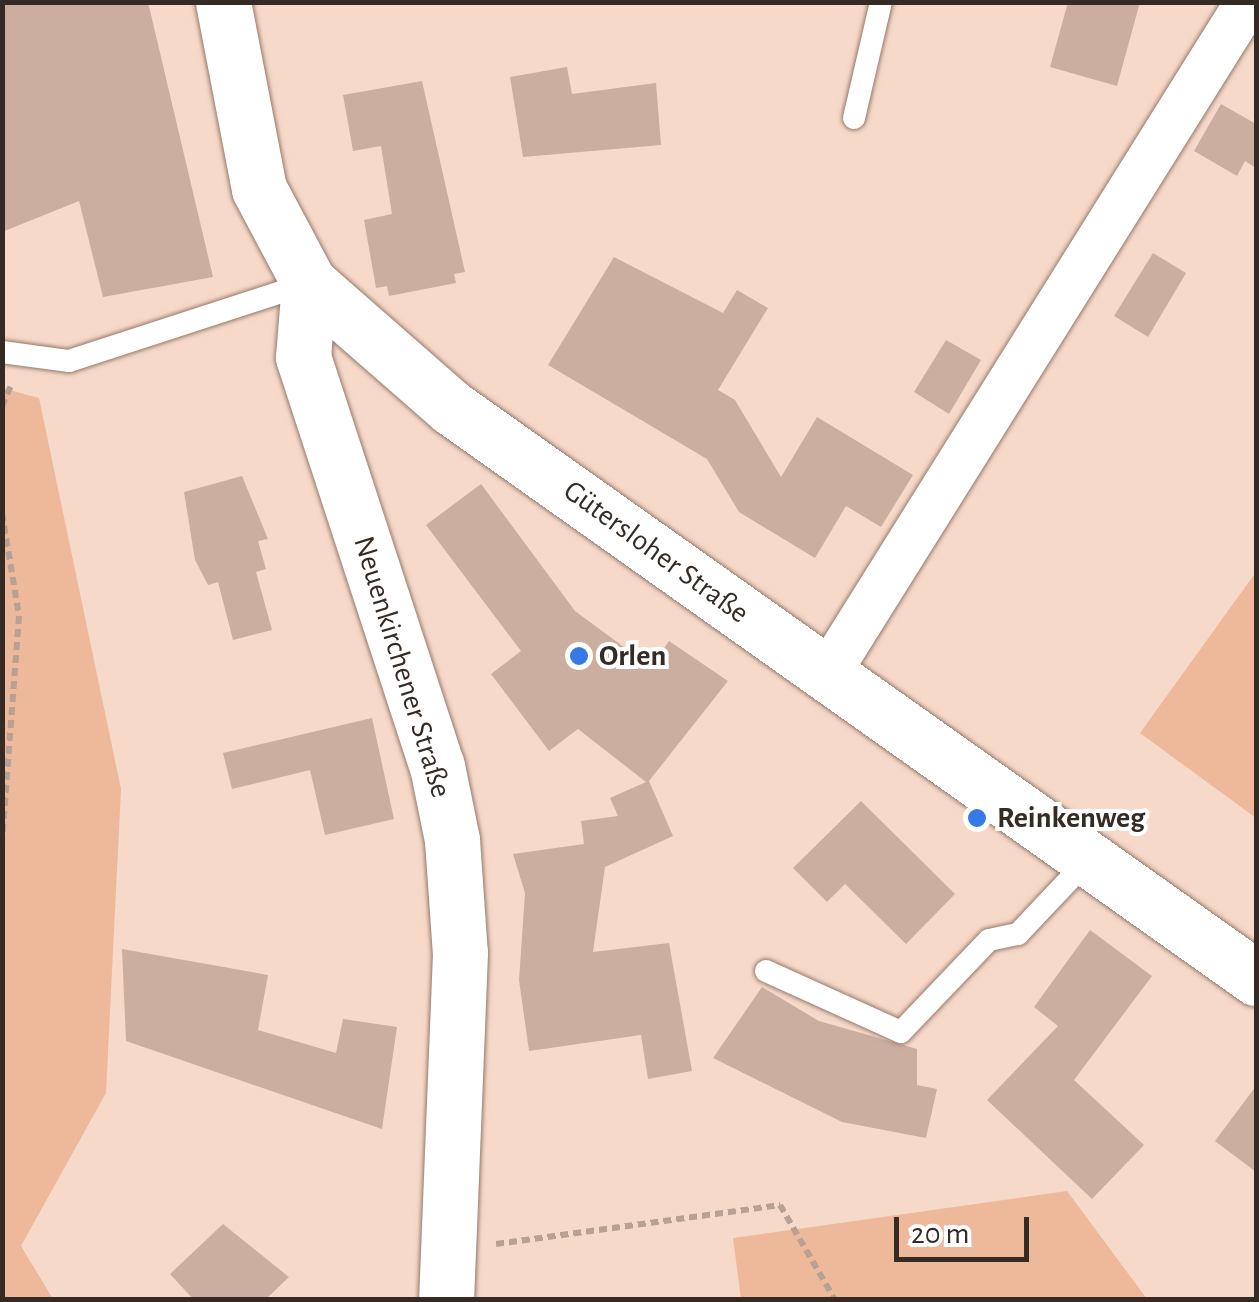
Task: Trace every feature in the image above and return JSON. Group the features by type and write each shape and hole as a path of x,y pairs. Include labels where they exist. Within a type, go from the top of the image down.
{"main road":[{"name":"Gütersloher Straße","path":"222,2 259,189 309,283 452,408 1256,978"},
{"name":"Neuenkirchener Straße","path":"309,283 303,358 427,733 452,840 460,953 444,1281"}],"street":[{"path":"826,675 1247,2"}],"lane":[{"path":"854,118 881,2"},
{"path":"2,352 69,360 309,283"},
{"path":"766,971 901,1032 989,940 1018,934 1089,860"}],"path":[{"path":"2,514 18,616 2,844"},
{"path":"444,1281 524,1234 780,1204 835,1300"}],"shaded area":[{"path":"2,388 39,398 121,789 106,1093 21,1246 53,1299 3,1299"},
{"path":"1256,572 1256,818 1140,733"},
{"path":"1067,1191 1147,1299 741,1299 733,1238"}],"building":[{"path":"2,2 148,2 213,277 103,297 79,201 2,232"},
{"path":"1068,2 1140,2 1117,86 1050,67"},
{"path":"567,67 572,94 656,83 661,145 523,157 510,77"},
{"path":"422,81 465,272 454,274 456,283 389,296 387,286 376,288 364,220 392,214 381,146 353,151 343,95"},
{"path":"1221,104 1256,124 1256,168 1245,161 1237,176 1194,151"},
{"path":"1153,253 1186,273 1148,337 1114,316"},
{"path":"614,257 723,313 737,290 768,308 718,390 735,400 781,477 817,417 913,475 881,527 846,506 815,558 739,512 707,459 548,365"},
{"path":"946,340 981,360 949,414 914,392"},
{"path":"242,476 268,539 258,541 266,569 256,572 272,630 233,640 218,582 208,585 195,560 184,492"},
{"path":"481,484 575,611 651,667 669,641 728,681 649,781 673,836 605,867 593,952 669,943 692,1071 648,1079 641,1035 529,1051 519,980 525,893 513,854 584,844 581,821 618,816 610,798 646,782 578,729 549,751 491,674 521,651 426,525"},
{"path":"372,718 394,819 325,835 310,770 232,789 223,753"},
{"path":"861,801 955,894 906,944 845,884 827,902 793,868"},
{"path":"1090,930 1152,976 1074,1080 1144,1145 1092,1199 987,1100 1058,1026 1034,1007"},
{"path":"122,949 268,975 258,1030 336,1053 343,1019 397,1027 382,1129 126,1041"},
{"path":"762,987 819,1021 917,1049 917,1085 937,1089 926,1138 842,1122 713,1058"},
{"path":"1256,1086 1256,1172 1215,1141"},
{"path":"223,1224 289,1277 265,1300 194,1300 170,1274"}],"place":[{"name":"Orlen","path":"579,656"},
{"name":"Reinkenweg","path":"977,818"}]}
